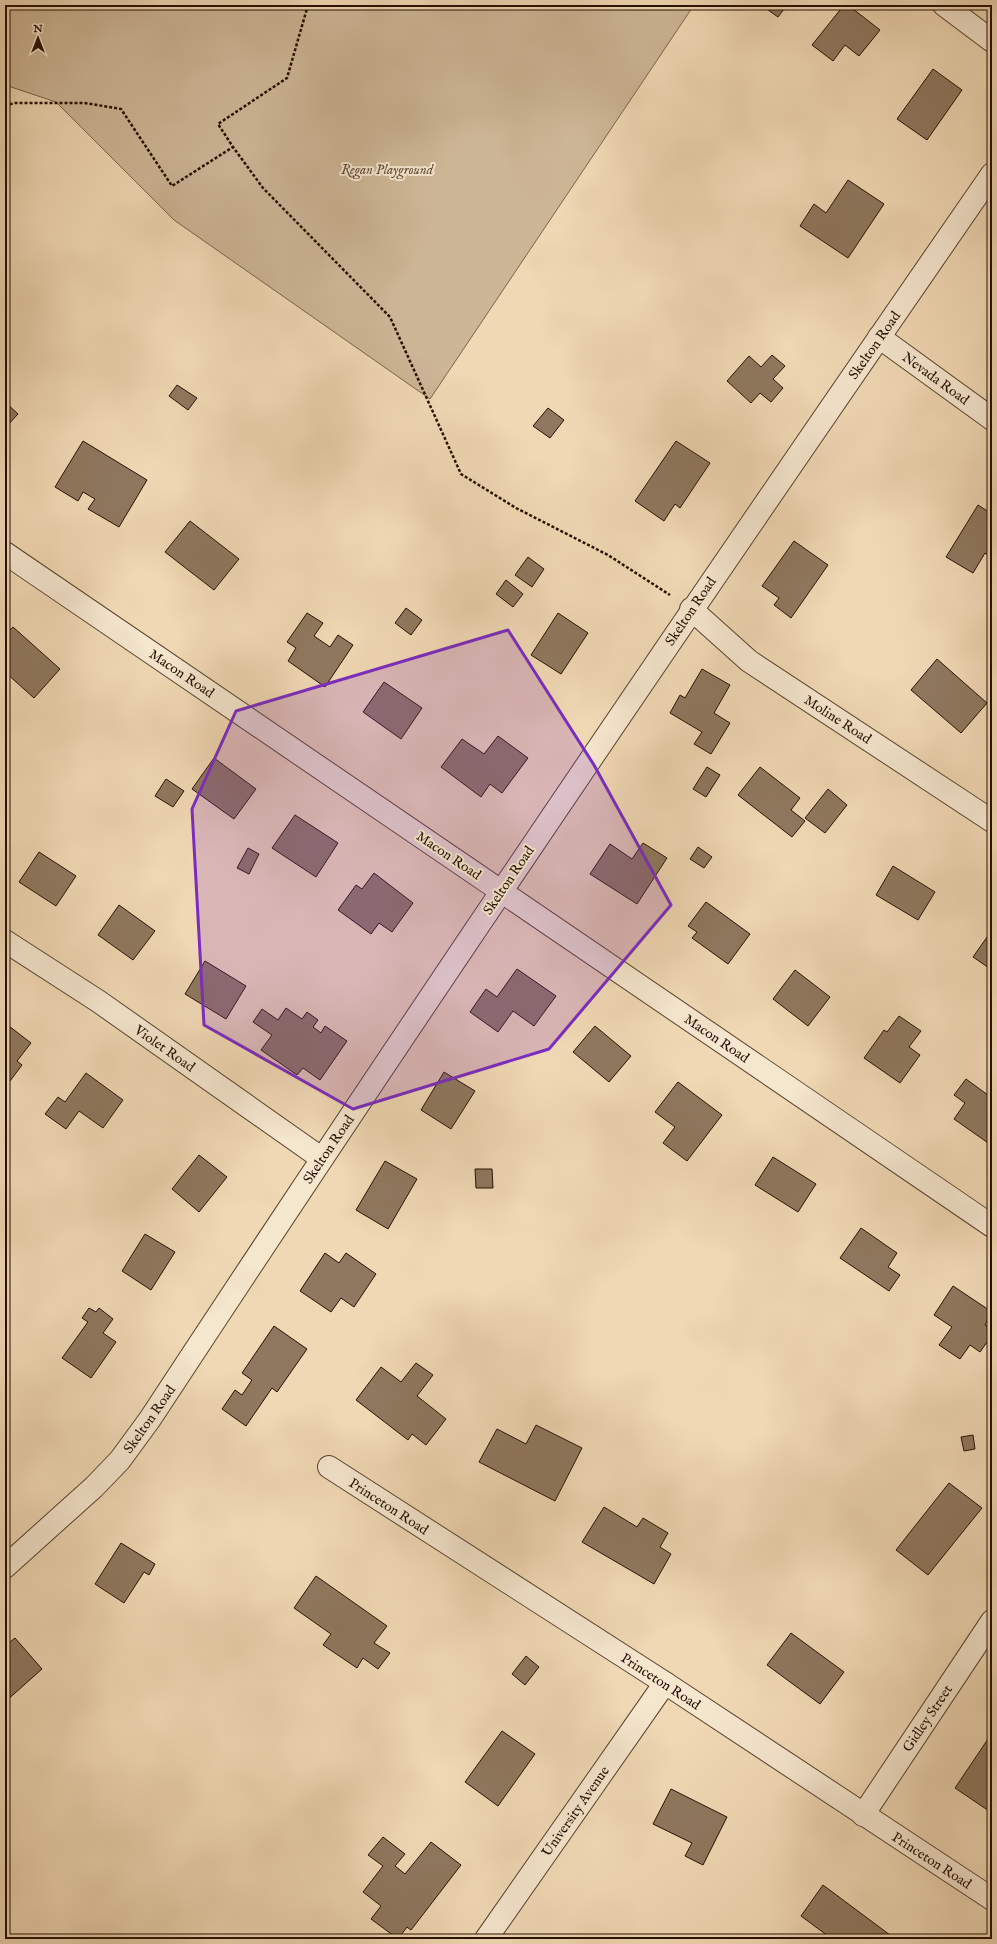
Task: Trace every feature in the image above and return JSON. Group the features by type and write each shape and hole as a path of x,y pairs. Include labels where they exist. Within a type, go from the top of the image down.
{"street":[{"path":"944,5 992,41"},
{"name":"Skelton Road","path":"5,1567 94,1487 120,1460 150,1419 321,1158 691,609 992,174"},
{"name":"Nevada Road","path":"879,336 992,419"},
{"name":"Macon Road","path":"5,553 992,1226"},
{"name":"Moline Road","path":"691,609 750,661 992,821"},
{"name":"Violet Road","path":"5,942 98,1001 321,1158"},
{"name":"Princeton Road","path":"329,1467 665,1683 992,1899"},
{"name":"Gidley Street","path":"863,1815 992,1621"},
{"name":"University Avenue","path":"486,1939 665,1683"}],"path":[{"path":"308,5 287,78 218,124 263,188 390,317 461,474 516,508 608,555 691,609"},
{"path":"5,106 14,103 86,103 121,109 172,186 233,147"}],"highlighted area":[{"path":"508,630 594,765 671,905 549,1049 353,1109 204,1025 192,809 236,711"}],"green space":[{"name":"Regan Playground","path":"5,5 694,5 430,399 174,220 56,102 5,85"}],"building":[{"path":"761,5 787,5 778,17"},
{"path":"844,5 848,5 880,30 859,56 845,45 833,61 812,45"},
{"path":"933,69 962,90 927,140 897,119"},
{"path":"848,180 884,204 848,258 800,226 814,204 826,213"},
{"path":"772,355 785,366 773,379 783,388 771,402 760,393 751,403 727,381 749,356 761,367"},
{"path":"177,385 197,398 188,410 169,396"},
{"path":"5,402 18,414 5,428"},
{"path":"548,408 564,420 550,438 533,426"},
{"path":"83,441 147,480 119,527 88,509 95,499 83,492 78,501 55,487"},
{"path":"676,441 710,463 680,508 675,504 664,521 635,501"},
{"path":"978,505 992,514 992,558 985,553 973,573 946,557"},
{"path":"190,521 239,559 214,590 165,552"},
{"path":"794,541 828,565 791,618 774,605 779,598 762,586"},
{"path":"528,557 544,569 532,587 515,575"},
{"path":"506,580 523,594 513,607 496,594"},
{"path":"406,608 422,620 411,635 395,623"},
{"path":"307,613 323,623 314,636 330,647 338,635 353,645 325,687 288,661 296,648 287,642"},
{"path":"558,613 588,633 561,674 531,655"},
{"path":"13,627 60,669 34,698 5,672 5,635"},
{"path":"937,659 987,703 961,733 911,690"},
{"path":"702,669 730,685 714,713 730,723 711,754 694,744 702,732 670,713 680,695 685,698"},
{"path":"384,682 422,708 401,739 363,712"},
{"path":"498,736 528,758 502,793 490,784 481,797 441,767 462,739 484,754"},
{"path":"214,758 256,789 234,819 192,789"},
{"path":"707,767 720,775 706,797 693,789"},
{"path":"760,767 800,798 791,810 805,821 792,837 738,795"},
{"path":"166,779 184,791 173,807 155,796"},
{"path":"828,789 847,805 825,833 805,818"},
{"path":"295,815 338,843 316,877 272,848"},
{"path":"643,843 667,858 637,904 590,874 610,844 632,859"},
{"path":"698,847 712,857 704,868 690,859"},
{"path":"248,848 259,854 249,874 237,868"},
{"path":"39,852 76,876 56,906 19,882"},
{"path":"893,866 935,892 918,920 876,895"},
{"path":"374,873 413,903 392,932 379,923 371,934 338,910 356,885 362,889"},
{"path":"706,902 750,934 728,964 692,938 697,932 688,926"},
{"path":"119,905 155,931 133,960 98,935"},
{"path":"992,930 992,970 973,957"},
{"path":"205,961 246,986 226,1019 185,994"},
{"path":"517,969 556,996 534,1026 513,1011 498,1032 470,1012 486,989 497,997"},
{"path":"795,970 830,997 808,1026 773,999"},
{"path":"286,1008 302,1019 307,1012 318,1020 313,1027 321,1033 325,1026 347,1041 320,1080 303,1068 297,1075 261,1050 272,1035 253,1022 262,1009 278,1020"},
{"path":"899,1016 921,1031 909,1047 920,1055 900,1083 864,1058 884,1030 887,1032"},
{"path":"5,1023 31,1043 17,1061 22,1065 10,1081 5,1081"},
{"path":"595,1026 631,1056 609,1082 573,1052"},
{"path":"444,1072 475,1091 451,1129 421,1110"},
{"path":"86,1073 123,1100 103,1128 79,1111 66,1129 45,1114 58,1097 65,1102"},
{"path":"966,1079 992,1098 991,1145 954,1119 965,1103 954,1095"},
{"path":"678,1082 722,1115 687,1161 663,1143 675,1127 655,1112"},
{"path":"199,1155 227,1177 199,1212 172,1189"},
{"path":"773,1157 816,1184 798,1212 755,1185"},
{"path":"385,1161 417,1179 388,1229 356,1210"},
{"path":"475,1169 492,1169 493,1188 476,1188"},
{"path":"861,1228 897,1253 888,1267 900,1275 889,1291 840,1258"},
{"path":"145,1234 175,1252 151,1290 122,1271"},
{"path":"325,1253 339,1263 346,1253 376,1274 354,1307 341,1298 331,1312 300,1291"},
{"path":"953,1286 992,1312 985,1325 992,1329 992,1335 980,1352 970,1345 960,1359 939,1345 952,1327 934,1315"},
{"path":"89,1308 96,1312 99,1308 113,1319 103,1333 116,1342 91,1378 62,1358 88,1322 82,1318"},
{"path":"274,1326 307,1349 277,1392 272,1388 246,1426 222,1409 235,1390 242,1395 252,1380 242,1373"},
{"path":"416,1363 433,1375 417,1396 446,1419 426,1445 412,1434 408,1440 356,1400 381,1367 401,1382"},
{"path":"536,1425 582,1448 555,1501 479,1462 497,1429 526,1444"},
{"path":"973,1435 975,1449 964,1451 961,1437"},
{"path":"949,1483 982,1508 928,1575 896,1550"},
{"path":"604,1507 637,1527 643,1518 668,1533 660,1547 671,1554 654,1584 582,1542"},
{"path":"121,1543 155,1564 149,1575 144,1572 124,1603 95,1584"},
{"path":"316,1576 387,1626 374,1643 390,1653 378,1669 363,1658 357,1668 323,1645 331,1634 294,1608"},
{"path":"791,1633 844,1672 820,1704 767,1665"},
{"path":"15,1638 42,1669 5,1702 5,1646"},
{"path":"526,1656 539,1667 525,1685 512,1674"},
{"path":"502,1731 535,1754 498,1806 465,1782"},
{"path":"990,1736 992,1737 992,1806 989,1811 955,1788"},
{"path":"671,1789 727,1817 703,1865 685,1856 692,1843 653,1824"},
{"path":"383,1837 405,1854 395,1866 405,1874 431,1842 461,1865 411,1930 407,1927 398,1939 371,1919 381,1906 363,1892 383,1866 368,1855"},
{"path":"823,1885 890,1935 887,1939 832,1939 801,1916"}]}
